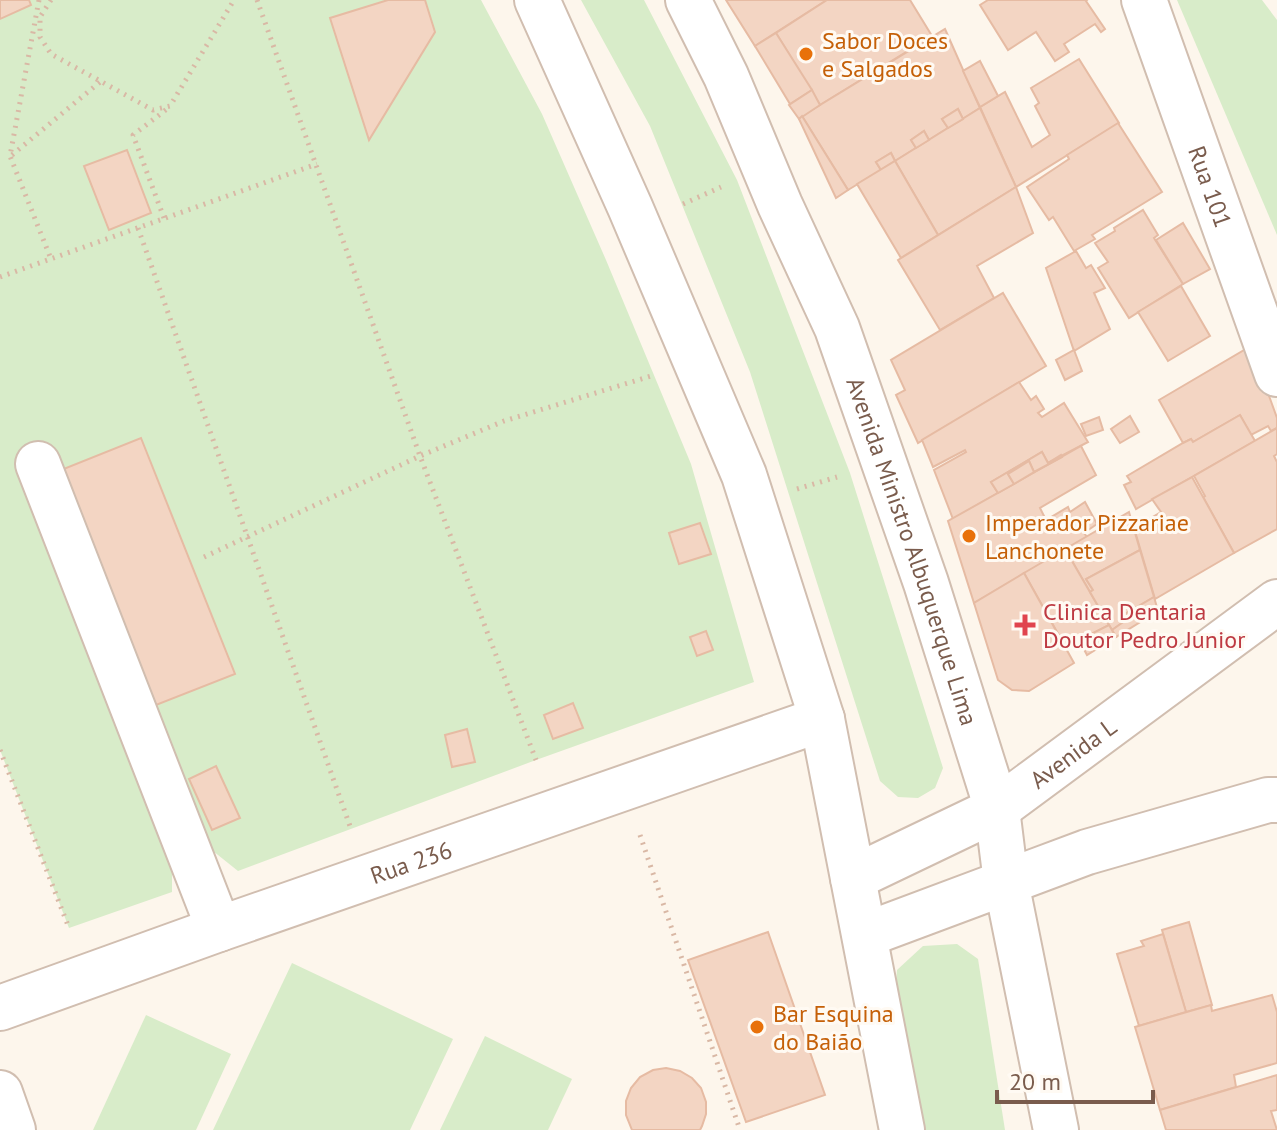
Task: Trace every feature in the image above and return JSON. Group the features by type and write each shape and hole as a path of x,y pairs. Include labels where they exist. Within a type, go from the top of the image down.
{"street":[{"path":"537,0 630,207 744,475 822,719 902,1130"},
{"name":"Avenida Ministro Albuquerque Lima","path":"688,0 726,76 780,205 837,328 926,583 997,809 1006,882 1056,1130"},
{"name":"Rua 101","path":"1144,0 1277,374"},
{"path":"38,464 219,929"},
{"name":"Avenida L","path":"853,878 997,809 1277,602"},
{"name":"Rua 236","path":"0,1008 822,719"},
{"path":"865,935 1087,852 1277,800"},
{"path":"0,1093 13,1130"}],"path":[{"path":"39,0 10,156 51,259"},
{"path":"51,0 40,17 40,37 51,54 153,110 170,106"},
{"path":"164,218 133,135 170,106 234,0"},
{"path":"257,0 420,456 536,760"},
{"path":"10,156 100,82"},
{"path":"0,277 317,164"},
{"path":"682,204 723,186"},
{"path":"138,228 351,829"},
{"path":"204,557 420,456 508,419 654,374"},
{"path":"788,492 850,473"},
{"path":"0,750 69,928"},
{"path":"637,826 740,1130"}],"green space":[{"path":"0,0 481,0 542,114 691,464 754,682 238,871 208,847 28,470 172,871 172,892 69,928 0,750"},
{"path":"581,0 644,0 737,180 850,473 943,768 935,788 918,798 898,797 880,781 750,372 650,126"},
{"path":"1177,0 1262,0 1277,20 1277,235"},
{"path":"957,944 978,959 1005,1130 917,1130 894,1005 897,970 923,946"},
{"path":"292,963 453,1039 410,1130 213,1130"},
{"path":"146,1015 231,1054 196,1130 93,1130"},
{"path":"485,1036 572,1079 548,1130 440,1130"}],"building":[{"path":"0,0 29,0 31,5 0,19"},
{"path":"388,0 425,0 435,32 369,140 330,18"},
{"path":"726,0 827,0 755,46"},
{"path":"827,0 910,0 932,36 820,105 776,33"},
{"path":"988,0 1087,0 1105,29 1101,32 1095,24 1064,44 1069,52 1055,61 1036,32 1008,50 980,5"},
{"path":"945,29 980,108 963,119 958,109 942,119 948,128 929,140 924,131 911,140 916,148 895,161 891,153 876,162 881,170 848,190 802,116"},
{"path":"776,33 812,90 790,104 755,46"},
{"path":"1079,59 1119,123 1016,187 980,107 1005,92 1032,147 1050,135 1035,106 1039,103 1031,88"},
{"path":"980,61 998,96 980,107 963,71"},
{"path":"812,90 820,105 799,119 789,105"},
{"path":"980,108 1016,187 938,235 895,161"},
{"path":"958,109 963,119 948,128 942,119"},
{"path":"802,116 848,190 836,198 799,119"},
{"path":"1118,123 1162,192 1092,235 1095,239 1074,251 1053,217 1049,220 1027,187 1069,159 1067,155"},
{"path":"924,131 929,140 916,148 911,140"},
{"path":"127,150 151,213 109,230 84,166"},
{"path":"891,153 895,161 881,170 876,162"},
{"path":"895,161 938,235 901,258 857,184"},
{"path":"1016,187 1033,233 977,266 994,298 940,330 898,260"},
{"path":"1143,210 1158,235 1154,238 1183,284 1129,318 1098,268 1108,262 1095,243"},
{"path":"1183,223 1210,269 1183,284 1156,240"},
{"path":"1076,251 1086,268 1091,265 1105,288 1094,293 1110,329 1074,351 1046,268"},
{"path":"1181,286 1210,336 1168,361 1138,312"},
{"path":"1003,293 1046,366 918,443 896,395 905,390 891,360"},
{"path":"1251,346 1277,418 1277,428 1271,431 1268,426 1251,435 1240,415 1193,442 1191,439 1183,443 1159,400"},
{"path":"1074,350 1082,371 1065,380 1056,360"},
{"path":"1019,382 1031,400 1036,396 1044,409 1038,413 1042,417 1064,403 1088,442 1048,463 1042,452 991,482 998,493 953,519 934,470 966,452 933,467 922,440"},
{"path":"1240,415 1255,441 1136,509 1124,485 1131,482 1127,476 1183,443 1191,439 1193,442"},
{"path":"1130,416 1139,432 1120,443 1111,429"},
{"path":"1099,417 1103,430 1086,436 1081,424"},
{"path":"1277,428 1277,454 1274,456 1277,462 1277,529 1234,553 1194,476"},
{"path":"141,438 235,674 156,705 61,470"},
{"path":"1081,446 1096,475 1040,508 1046,520 1068,507 1070,512 1085,502 1097,524 1084,533 1087,537 974,603 948,521"},
{"path":"1042,452 1048,463 1062,457 1034,472 1029,461 1008,474 1014,484 998,493 991,482"},
{"path":"1029,461 1034,472 1014,484 1008,474"},
{"path":"1192,477 1234,553 1155,599 1134,528 1161,512 1152,499"},
{"path":"1129,512 1140,550 1086,579 1093,590 1090,592 1065,549"},
{"path":"700,523 711,554 679,564 669,533"},
{"path":"1065,549 1109,625 1066,648 1024,573"},
{"path":"1140,550 1154,597 1127,613 1129,618 1112,630 1086,579"},
{"path":"1024,573 1074,663 1029,691 1012,690 998,680 974,603"},
{"path":"1154,597 1158,611 1116,637 1112,630 1129,618 1127,613"},
{"path":"1109,625 1116,637 1087,655 1079,640"},
{"path":"706,631 713,650 697,656 690,637"},
{"path":"573,703 583,728 553,739 544,715"},
{"path":"467,729 475,762 452,767 445,735"},
{"path":"216,766 240,818 212,830 189,779"},
{"path":"1189,922 1212,1005 1186,1012 1162,930"},
{"name":"Bar Esquina do Baião","path":"768,932 825,1095 746,1122 688,960"},
{"path":"1163,934 1186,1012 1139,1026 1117,954 1144,946 1141,941"},
{"path":"1272,995 1277,1012 1277,1063 1234,1075 1236,1087 1160,1110 1135,1027 1211,1005 1212,1011"},
{"path":"666,1068 680,1071 701,1088 706,1114 700,1130 632,1130 626,1115 626,1101 631,1088 640,1077"},
{"path":"1277,1075 1277,1110 1271,1111 1277,1130 1166,1130 1160,1110"}],"place":[{"name":"Sabor Doces e Salgados","path":"806,54"},
{"name":"Imperador Pizzariae Lanchonete","path":"969,536"},
{"name":"Clinica Dentaria Doutor Pedro Junior","path":"1025,625"},
{"name":"Bar Esquina do Baião","path":"757,1027"}]}
